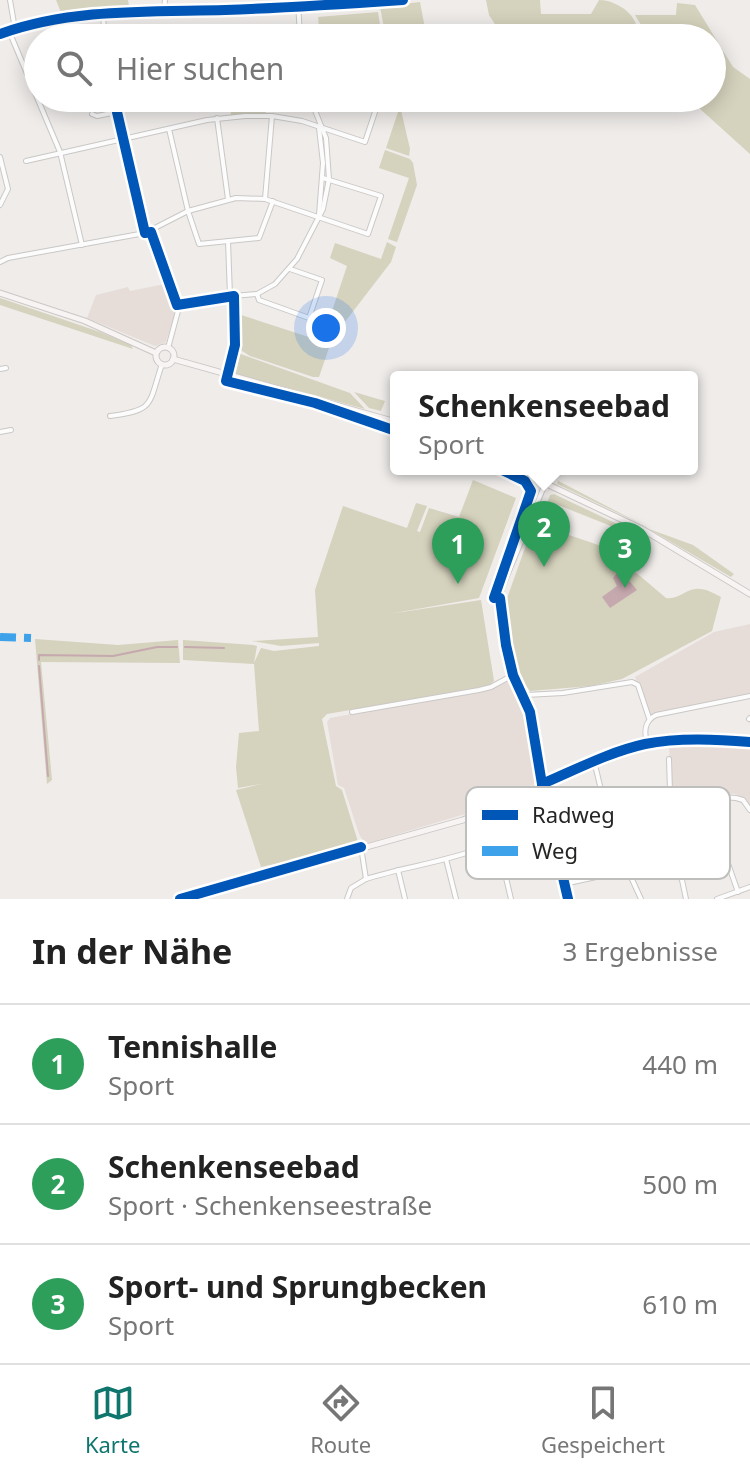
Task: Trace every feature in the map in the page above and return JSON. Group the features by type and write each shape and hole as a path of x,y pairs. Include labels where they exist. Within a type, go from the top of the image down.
{"main road":[{"path":"0,293 97,326 156,353"},
{"path":"156,353 163,347 168,348 172,351 173,359"},
{"path":"156,353 162,364 168,364 173,359"},
{"path":"173,359 390,420"},
{"path":"528,475 642,529 750,594"},
{"path":"535,787 619,752 647,744 704,740 750,742"},
{"path":"180,899 466,819"}],"street":[{"path":"10,0 12,30 24,60"},
{"path":"164,11 165,0"},
{"path":"34,24 102,13 403,0"},
{"path":"299,3 300,24"},
{"path":"102,13 104,24"},
{"path":"0,34 24,27"},
{"path":"44,112 60,152 82,245"},
{"path":"92,114 97,116 110,112"},
{"path":"117,112 148,232 177,305 177,321 168,348"},
{"path":"177,305 257,294 275,284 290,269 306,246 327,196 326,138 314,112"},
{"path":"26,161 217,118 272,116 319,126 365,142 375,112"},
{"path":"265,199 272,116"},
{"path":"217,118 228,199"},
{"path":"169,129 199,244 259,238 273,201"},
{"path":"0,157 8,189 0,205"},
{"path":"0,262 148,232 188,211 228,199 273,201 368,234 381,196 326,178"},
{"path":"228,241 230,296"},
{"path":"257,294 259,300 267,304 309,318 322,280 290,269"},
{"path":"110,416 139,412 146,407 162,364"},
{"path":"0,432 11,430"},
{"path":"543,787 530,712 513,675 504,636 500,598 531,514 546,483"},
{"path":"352,712 479,690 513,675"},
{"path":"524,694 563,693 632,682 638,685 649,718"},
{"path":"647,744 645,726 649,718 750,696"},
{"path":"669,759 670,787"},
{"path":"596,769 600,787"},
{"path":"730,797 743,800 750,810"},
{"path":"361,847 366,879"},
{"path":"347,899 351,888 366,879 466,852"},
{"path":"446,859 456,899"},
{"path":"730,869 738,892"},
{"path":"398,870 405,899"},
{"path":"506,879 511,899"},
{"path":"563,879 568,899"},
{"path":"564,884 587,879"},
{"path":"632,879 641,899"},
{"path":"679,879 686,899"},
{"path":"717,899 731,897 750,887"}],"shaded area":[{"path":"56,0 128,0 129,6 142,6 142,9 62,15"},
{"path":"486,0 540,0 541,14 591,14 599,0 620,6 636,24 495,24"},
{"path":"420,2 424,24 383,24 380,7"},
{"path":"677,3 695,5 707,24 641,24 635,15 676,15"},
{"path":"378,12 380,24 319,24 318,17"},
{"path":"726,56 733,67 750,79 750,154 704,112 726,112"},
{"path":"231,112 266,112 266,115 231,115"},
{"path":"398,112 401,112 409,156 386,148"},
{"path":"385,150 410,159 417,185 397,242 388,239 409,178 379,168"},
{"path":"387,242 396,247 391,262 341,327 328,323 347,266 330,258 335,243 381,259"},
{"path":"165,284 175,314 166,342 155,346 87,318 96,295 128,287 130,291"},
{"path":"0,298 100,332 131,345 133,349 0,305"},
{"path":"235,313 321,341 327,326 339,332 331,342 319,377 313,377 250,356 236,347"},
{"path":"235,352 350,393 365,409 229,372"},
{"path":"354,392 385,401 381,411 369,408"},
{"path":"547,475 641,524 557,484 558,481"},
{"path":"473,480 516,498 479,598 389,614 481,600 494,681 488,686 327,714 322,719 336,786 342,790 359,845 261,867 236,790 261,784 238,788 236,767 239,733 259,731 254,664 183,660 183,640 257,646 254,663 261,648 274,651 319,646 319,643 281,646 252,641 318,637 315,590 343,506 407,528 416,503 427,506 417,531 420,532 429,508 459,517"},
{"path":"554,494 634,532 631,534 548,501"},
{"path":"534,523 607,548 666,598 695,589 721,597 712,631 622,679 591,686 530,691 517,674 505,604"},
{"path":"649,529 693,545 734,574 731,577"},
{"path":"620,570 637,590 610,608 602,597 617,586 613,578"},
{"path":"750,624 750,696 649,718 635,677 714,632"},
{"path":"35,639 118,645 178,640 180,663 41,662 52,780 47,784"},
{"path":"510,680 524,703 537,783 528,787 466,787 466,814 365,844 344,788 338,785 327,722 330,718 481,690"},
{"path":"669,745 750,745 750,808 745,799 730,793 730,787 671,787"}],"waterway":[{"path":"39,660 39,655 113,656 157,647 177,647"},
{"path":"185,647 224,648"},
{"path":"39,666 48,776"}],"marked path":[{"path":"0,637 31,638"}],"cycle path":[{"path":"36,24 111,13 403,0"},
{"path":"0,34 24,27"},
{"path":"117,112 145,233 151,232 177,305 234,296 235,345 226,381 315,403 390,429"},
{"path":"494,598 531,491 525,481 512,475"},
{"path":"500,598 506,645 513,675 530,712 542,787"},
{"path":"542,784 605,756 645,744 711,739 750,742"},
{"path":"180,899 361,847"},
{"path":"563,879 568,899"}],"place":[{"name":"Schenkenseebad","path":"544,567"},
{"name":"Tennishalle","path":"458,584"},
{"name":"Sport- und Sprungbecken","path":"625,588"}]}
